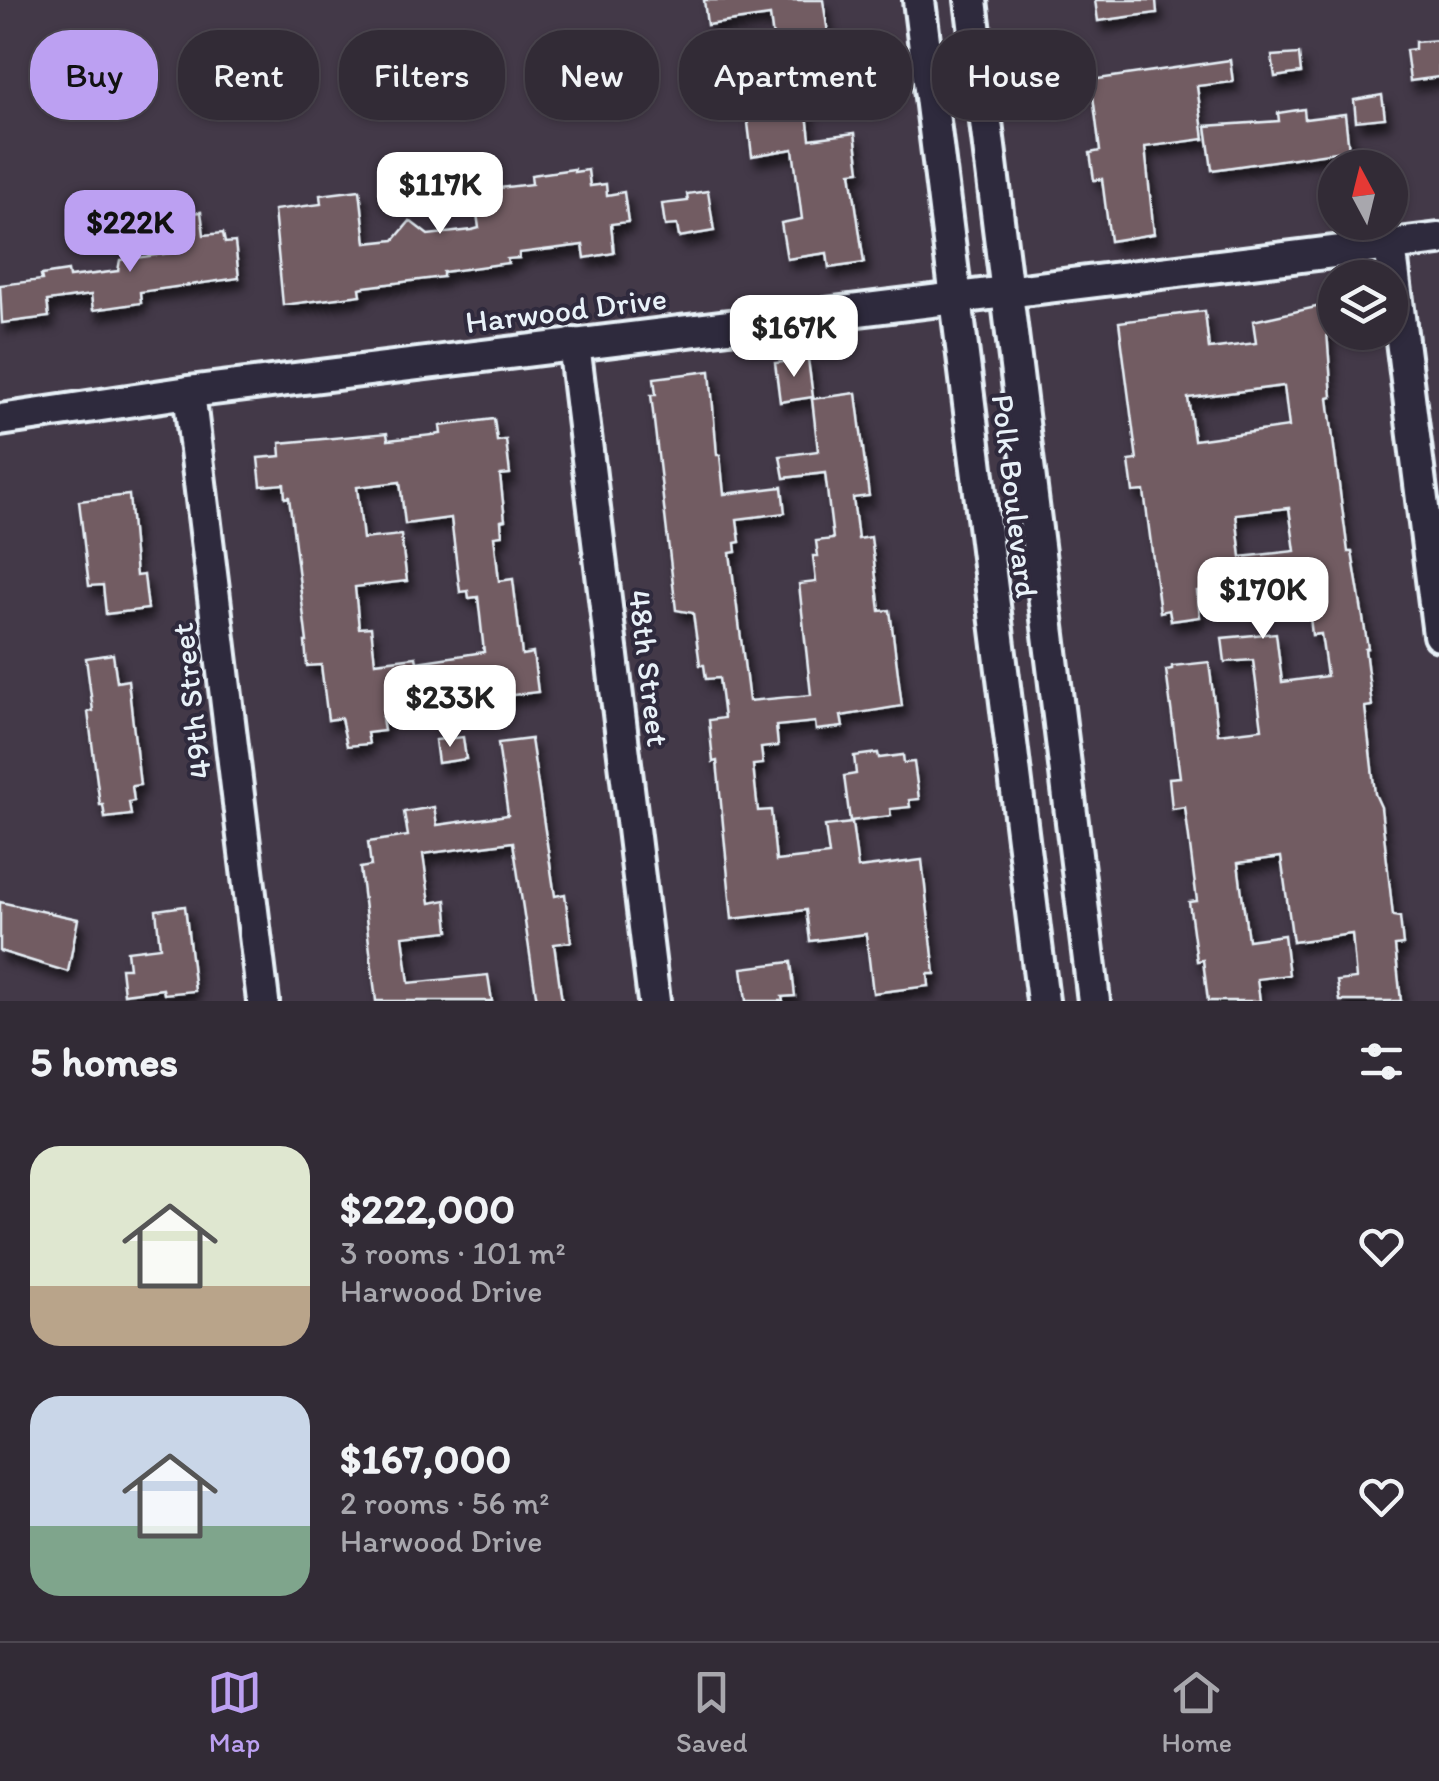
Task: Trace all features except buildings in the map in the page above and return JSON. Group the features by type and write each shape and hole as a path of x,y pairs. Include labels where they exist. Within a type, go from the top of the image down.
{"street":[{"name":"Polk Boulevard","path":"920,0 1043,1001"},
{"name":"Polk Boulevard","path":"971,0 1094,1001"},
{"name":"Harwood Drive","path":"0,420 189,392 1439,239"},
{"path":"1390,245 1439,635"},
{"name":"48th Street","path":"574,344 654,1001"},
{"name":"49th Street","path":"189,392 262,1001"},
{"path":"1002,676 1052,669"}]}
